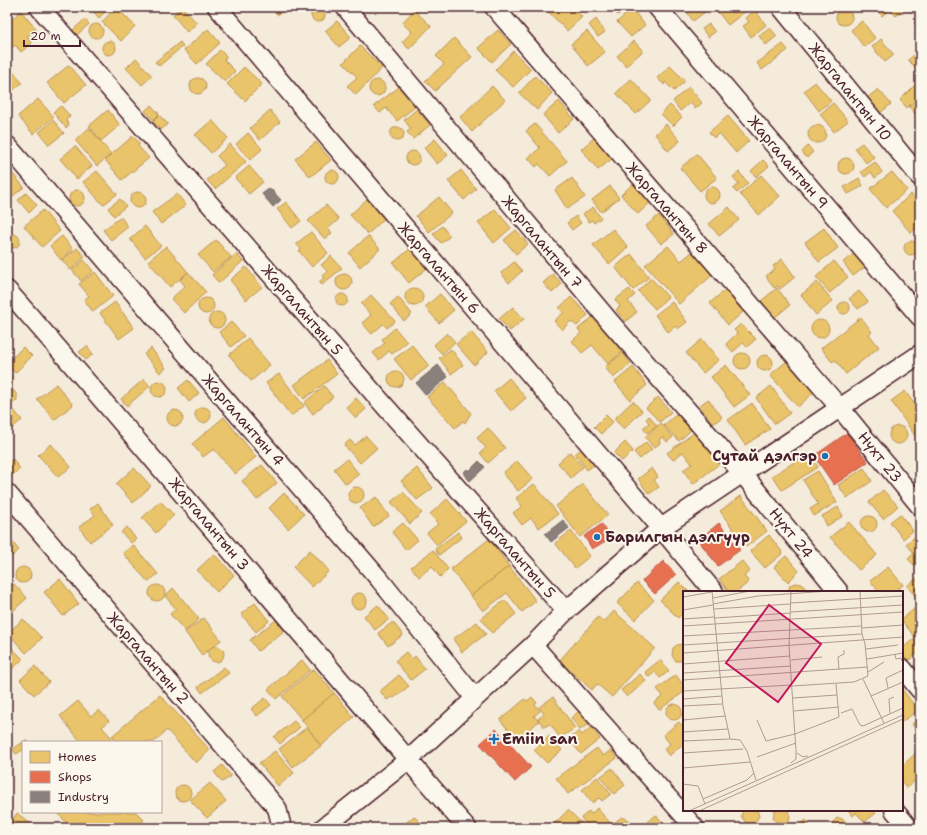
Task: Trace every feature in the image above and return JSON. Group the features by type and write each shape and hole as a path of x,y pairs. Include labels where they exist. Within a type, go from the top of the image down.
{"street":[{"name":"Жаргалантын 5","path":"39,7 384,405 566,611"},
{"name":"Жаргалантын 6","path":"217,7 713,591"},
{"name":"Жаргалантын 7","path":"345,7 611,323 742,474"},
{"name":"Жаргалантын 8","path":"494,7 840,408"},
{"name":"Жаргалантын 9","path":"657,7 920,317"},
{"name":"Жаргалантын 10","path":"781,7 920,178"},
{"name":"Жаргалантын 4","path":"7,145 380,580 475,698"},
{"name":"Жаргалантын 3","path":"7,290 100,396 467,828"},
{"path":"323,828 408,760 533,645 566,611 661,528 920,354"},
{"name":"Нүхт 23","path":"840,408 920,506"},
{"name":"Нүхт 24","path":"742,474 838,591"},
{"name":"Жаргалантын 2","path":"7,493 277,808 282,828"},
{"path":"533,645 695,828"},
{"path":"903,669 920,690"},
{"path":"895,811 909,828"}],"building: Homes":[{"path":"89,7 110,7 99,18"},
{"path":"116,7 135,26 121,41 102,22"},
{"path":"182,7 197,23 187,32 173,15"},
{"path":"270,7 287,7 278,15"},
{"path":"544,7 572,7 582,17 567,31"},
{"path":"611,7 628,7 618,15"},
{"path":"693,7 702,7 705,12 693,21 687,12"},
{"path":"714,7 751,7 728,25"},
{"path":"875,7 908,7 896,16 890,9 882,16"},
{"path":"318,8 323,10 325,15 323,20 318,22 313,20 311,15 313,10"},
{"path":"632,9 645,25 631,37 617,22"},
{"path":"841,9 847,9 852,14 850,23 847,25 841,25 836,20 836,14"},
{"path":"414,10 431,26 409,49 402,42 412,32 402,23"},
{"path":"755,10 766,25 751,37 743,26 749,22 746,18"},
{"path":"21,11 36,29 27,37 32,43 21,52 15,45 7,52 7,23"},
{"path":"920,18 920,31 914,23"},
{"path":"85,19 89,24 77,35 73,30"},
{"path":"596,19 605,32 598,37 589,25"},
{"path":"337,21 351,37 339,47 325,31"},
{"path":"862,21 875,38 864,47 851,30"},
{"path":"93,24 99,24 103,28 103,34 99,38 93,38 89,34 89,28"},
{"path":"709,24 715,32 708,37 702,29"},
{"path":"770,28 777,36 766,45 759,36"},
{"path":"208,29 220,43 197,64 184,50"},
{"path":"498,30 511,44 492,62 478,48"},
{"path":"587,31 605,52 588,66 571,44"},
{"path":"454,38 472,57 435,91 425,81 444,64 436,56"},
{"path":"881,39 894,55 885,62 872,47"},
{"path":"106,41 112,41 116,45 116,51 112,55 106,55 102,51 102,45"},
{"path":"634,41 643,51 626,66 617,56"},
{"path":"180,42 183,46 159,66 155,62"},
{"path":"783,44 788,50 762,70 757,63"},
{"path":"360,46 382,68 356,95 347,86 357,77 343,63"},
{"path":"220,50 227,57 224,60 235,71 225,82 206,64"},
{"path":"513,51 531,69 513,87 495,70"},
{"path":"914,55 920,61 920,69 918,70 908,60"},
{"path":"136,58 152,76 142,85 126,68"},
{"path":"69,65 86,85 64,103 47,83"},
{"path":"670,66 685,81 674,91 665,82 664,85 657,78"},
{"path":"244,67 262,84 245,101 227,84"},
{"path":"15,73 22,83 7,95 7,79"},
{"path":"535,76 552,93 537,110 519,93"},
{"path":"198,78 204,80 206,86 204,92 198,94 192,92 190,86 192,80"},
{"path":"631,79 651,100 636,114 616,93"},
{"path":"377,80 384,85 385,88 380,95 377,96 370,91 369,88 374,81"},
{"path":"815,82 831,101 819,111 804,91"},
{"path":"918,82 920,84 920,95 907,108 900,100"},
{"path":"492,86 505,100 472,132 460,117"},
{"path":"399,87 415,107 397,121 386,108 380,113 374,106"},
{"path":"689,87 702,103 695,109 691,102 680,111 673,101"},
{"path":"878,89 891,104 879,114 866,99"},
{"path":"920,98 920,119 909,107"},
{"path":"38,99 54,117 33,134 18,116"},
{"path":"559,101 574,119 558,133 543,115"},
{"path":"833,103 848,121 834,132 820,114"},
{"path":"151,105 159,114 153,120 145,111"},
{"path":"670,105 682,117 673,126 661,114"},
{"path":"61,106 70,116 66,120 69,125 66,128 53,112"},
{"path":"417,109 430,125 413,139 407,132 411,129 404,120"},
{"path":"108,110 120,125 101,141 89,126"},
{"path":"270,110 280,122 260,140 250,128"},
{"path":"159,115 168,124 161,130 153,122"},
{"path":"728,116 749,141 736,153 719,133 714,138 709,132"},
{"path":"53,120 64,133 49,145 39,132"},
{"path":"212,120 228,138 211,153 195,135"},
{"path":"535,124 567,161 550,176 539,164 536,167 528,158 540,148 526,131"},
{"path":"666,124 680,141 668,151 655,134"},
{"path":"817,125 823,128 826,134 823,140 817,143 811,140 808,134 811,128"},
{"path":"394,127 400,127 404,131 404,137 400,141 394,141 390,137 390,131"},
{"path":"89,128 111,154 97,166 75,140"},
{"path":"248,133 262,149 250,160 236,144"},
{"path":"133,136 140,144 138,146 149,158 122,180 105,160"},
{"path":"595,137 613,158 598,170 581,149"},
{"path":"435,139 448,155 437,164 424,148"},
{"path":"316,142 331,160 310,177 295,159"},
{"path":"862,143 874,157 866,163 855,148"},
{"path":"230,144 246,162 215,189 207,180 225,165 217,156"},
{"path":"75,146 92,166 77,179 60,159"},
{"path":"808,146 813,152 807,158 802,152"},
{"path":"413,151 418,153 420,158 418,163 413,165 408,163 406,158 408,153"},
{"path":"697,154 717,178 700,191 680,168"},
{"path":"846,158 852,160 854,166 852,172 846,174 840,172 838,166 840,160"},
{"path":"763,160 769,166 756,177 751,171"},
{"path":"875,162 882,172 875,178 871,172 865,177 861,172"},
{"path":"249,166 263,182 249,194 235,178"},
{"path":"332,170 337,172 339,177 337,182 332,184 327,182 325,177 327,172"},
{"path":"461,170 476,189 464,200 448,181"},
{"path":"97,171 117,194 103,205 83,182"},
{"path":"739,172 748,183 737,193 733,189 739,184 733,177"},
{"path":"892,172 907,190 886,208 870,189"},
{"path":"12,173 24,187 7,201 7,177"},
{"path":"761,175 780,196 759,215 740,194"},
{"path":"572,178 585,197 567,209 555,190"},
{"path":"859,178 863,186 848,194 844,187"},
{"path":"636,181 653,200 638,214 621,195"},
{"path":"610,186 619,198 601,212 592,200"},
{"path":"709,187 715,187 720,192 718,201 715,203 709,203 704,198 704,192"},
{"path":"77,190 84,195 85,198 80,205 77,206 70,201 69,198 74,191"},
{"path":"138,192 145,197 146,200 141,207 138,208 131,203 130,200 135,193"},
{"path":"26,193 37,205 29,213 18,200"},
{"path":"177,194 186,205 161,224 152,212"},
{"path":"911,194 920,205 920,225 911,233 892,211"},
{"path":"439,197 452,213 429,232 416,216"},
{"path":"120,199 126,206 114,216 108,208"},
{"path":"367,199 384,219 368,234 350,215"},
{"path":"286,202 301,221 292,228 277,209"},
{"path":"326,205 339,219 328,229 332,233 325,239 308,221"},
{"path":"593,207 601,218 594,223 592,220 589,222 583,214"},
{"path":"729,207 739,220 719,236 709,224"},
{"path":"495,209 511,228 494,243 478,223"},
{"path":"43,210 60,231 42,247 24,226"},
{"path":"659,215 674,234 661,244 646,226"},
{"path":"576,216 581,223 572,230 567,223"},
{"path":"121,217 128,227 111,240 103,230"},
{"path":"145,226 161,246 145,258 130,239"},
{"path":"442,226 450,236 441,243 433,234"},
{"path":"824,228 838,248 819,262 805,242"},
{"path":"613,229 628,247 609,264 593,245"},
{"path":"516,230 528,244 516,254 504,240"},
{"path":"311,232 328,253 312,267 299,251 301,249 296,244"},
{"path":"10,234 16,234 20,238 20,244 16,248 10,248 6,244 6,238"},
{"path":"62,236 73,249 61,260 50,246"},
{"path":"368,236 380,249 360,267 349,253"},
{"path":"216,240 231,257 213,272 198,255"},
{"path":"908,241 914,241 918,245 918,251 914,255 908,255 904,251 904,245"},
{"path":"166,246 188,272 170,287 148,261"},
{"path":"668,246 681,261 697,248 716,272 679,304 645,265"},
{"path":"77,248 85,257 70,270 62,260"},
{"path":"411,248 427,268 409,283 393,263"},
{"path":"858,251 868,265 853,276 843,262"},
{"path":"236,254 243,261 219,283 212,275"},
{"path":"631,254 649,277 633,290 615,267"},
{"path":"331,256 342,268 322,285 319,282 324,278 322,276 327,271 321,265"},
{"path":"782,259 795,277 780,289 778,286 774,288 766,276 775,269 773,266"},
{"path":"84,260 93,271 81,281 72,270"},
{"path":"834,261 848,277 830,293 816,277"},
{"path":"514,262 522,271 509,283 501,273"},
{"path":"246,267 262,287 246,300 230,280"},
{"path":"95,272 113,296 93,312 84,300 89,296 79,284"},
{"path":"188,272 206,292 184,313 171,299 185,286 180,280"},
{"path":"341,274 347,274 352,279 350,288 347,290 341,290 336,285 336,279"},
{"path":"553,274 562,284 552,293 543,283"},
{"path":"651,278 668,297 655,309 638,291"},
{"path":"817,282 833,301 816,315 801,295"},
{"path":"414,288 420,291 423,297 420,303 414,306 408,303 405,297 408,291"},
{"path":"777,288 790,305 774,318 761,301"},
{"path":"629,289 635,295 628,301 637,312 625,322 616,310 620,306 615,300"},
{"path":"725,290 743,312 728,325 710,303"},
{"path":"859,291 868,302 858,309 849,299"},
{"path":"340,294 344,294 348,300 344,306 340,306 336,302 336,298"},
{"path":"440,294 454,310 439,323 425,307"},
{"path":"371,295 395,321 387,328 383,324 372,334 362,323 371,315 361,304"},
{"path":"398,297 412,314 404,321 390,304"},
{"path":"571,297 588,315 577,326 571,321 562,330 554,321 564,312 559,308"},
{"path":"206,298 212,300 214,306 212,312 206,314 200,312 198,306 200,300"},
{"path":"115,302 134,328 119,339 100,313"},
{"path":"672,302 687,322 678,329 676,326 668,332 655,315"},
{"path":"842,302 846,302 850,308 846,314 842,314 838,310 838,306"},
{"path":"513,307 524,319 510,331 499,319"},
{"path":"217,312 223,314 225,320 223,326 217,328 211,326 209,320 211,314"},
{"path":"594,316 622,352 608,364 592,345 582,353 572,341 581,333 578,329"},
{"path":"861,317 872,332 869,334 879,347 846,374 835,360 832,362 821,348"},
{"path":"820,320 826,323 829,329 826,335 820,338 814,335 811,329 814,323"},
{"path":"231,322 244,336 231,347 219,332"},
{"path":"741,324 756,339 747,347 743,343 733,352 726,344 737,333 734,330"},
{"path":"395,328 407,342 392,354 389,351 379,360 373,353 385,343 382,339"},
{"path":"471,332 488,352 474,365 456,344"},
{"path":"447,333 455,342 442,354 434,345"},
{"path":"248,338 270,365 251,381 229,355"},
{"path":"702,339 719,360 703,373 686,353"},
{"path":"412,345 429,366 411,380 394,359"},
{"path":"87,346 93,354 86,360 79,352"},
{"path":"23,347 32,356 15,373 7,365 7,363"},
{"path":"151,348 166,368 160,373 144,354"},
{"path":"451,349 463,365 451,374 439,358"},
{"path":"623,353 631,364 613,378 605,367"},
{"path":"742,353 749,358 750,361 745,368 742,369 735,364 734,361 739,354"},
{"path":"765,355 772,360 773,363 768,370 765,371 758,366 757,363 762,356"},
{"path":"327,360 337,374 304,399 294,385"},
{"path":"787,361 814,392 798,407 770,375"},
{"path":"726,365 750,395 734,407 711,377"},
{"path":"633,367 647,385 630,400 615,382"},
{"path":"7,370 14,380 7,385"},
{"path":"393,371 399,371 404,376 402,385 399,387 393,387 388,382 388,376"},
{"path":"279,374 304,406 291,416 266,383"},
{"path":"509,378 526,398 511,411 494,391"},
{"path":"144,379 150,386 127,406 121,399"},
{"path":"188,380 199,393 189,402 178,388"},
{"path":"159,381 166,386 167,389 162,396 159,397 152,392 151,389 156,382"},
{"path":"445,382 471,413 465,423 463,421 455,428 427,397"},
{"path":"56,384 73,405 54,420 37,399"},
{"path":"324,386 333,397 313,414 304,403"},
{"path":"771,386 790,413 775,424 756,398"},
{"path":"10,389 17,395 17,400 11,405 7,404 7,390"},
{"path":"905,391 920,412 920,435 916,437 891,401"},
{"path":"658,397 671,412 660,422 646,408"},
{"path":"356,398 366,409 356,418 346,407"},
{"path":"708,399 722,417 713,424 699,406"},
{"path":"633,401 642,411 624,429 614,419"},
{"path":"752,403 770,429 745,445 728,420"},
{"path":"203,407 210,412 211,415 206,422 203,423 196,418 195,415 200,408"},
{"path":"13,409 22,420 7,432 7,413"},
{"path":"175,410 182,415 183,418 178,425 175,426 168,421 167,418 172,411"},
{"path":"677,414 691,430 679,441 664,425"},
{"path":"606,415 613,422 601,434 594,427"},
{"path":"649,416 657,426 647,433 643,428 649,423 646,419"},
{"path":"224,417 256,457 235,474 214,449 203,457 192,444"},
{"path":"661,423 673,437 667,442 663,437 659,440 660,443 654,448 645,437"},
{"path":"898,426 904,429 907,435 904,441 898,444 892,441 889,435 892,429"},
{"path":"488,428 505,448 488,463 480,453 486,448 477,438"},
{"path":"695,432 719,464 693,484 683,470 692,464 683,452 673,460 667,453"},
{"path":"366,436 377,448 360,463 344,445 350,440 355,445"},
{"path":"625,442 633,451 622,461 614,453"},
{"path":"646,442 652,449 640,459 634,452"},
{"path":"51,444 71,467 58,477 38,455"},
{"path":"581,449 594,465 587,470 575,454"},
{"path":"570,452 583,467 571,478 558,463"},
{"path":"809,453 818,467 782,490 772,476"},
{"path":"13,459 20,469 10,477 7,474 7,464"},
{"path":"347,459 359,474 346,484 334,469"},
{"path":"517,461 533,479 518,491 503,473"},
{"path":"262,465 277,483 257,500 242,481"},
{"path":"134,468 151,486 133,503 116,484"},
{"path":"417,468 433,488 417,500 401,481"},
{"path":"652,468 658,477 654,480 659,487 649,494 638,479"},
{"path":"864,468 872,481 847,498 838,485"},
{"path":"818,471 837,502 814,516 810,509 818,504 803,480"},
{"path":"534,484 558,514 539,528 531,518 522,525 513,513 522,506 516,498"},
{"path":"583,484 608,515 580,537 556,506"},
{"path":"356,487 363,492 364,495 359,502 356,503 349,498 348,495 353,488"},
{"path":"883,490 898,506 883,519 869,502"},
{"path":"403,492 422,513 410,524 391,502"},
{"path":"284,493 304,514 288,529 269,508"},
{"path":"741,496 767,531 746,547 720,511"},
{"path":"376,497 389,516 373,527 360,508"},
{"path":"447,499 466,521 437,545 427,533 438,524 430,514"},
{"path":"160,501 174,515 156,533 142,518"},
{"path":"98,503 113,525 90,542 79,527 95,515 90,509"},
{"path":"838,507 843,516 827,526 822,516"},
{"path":"900,514 913,531 903,539 890,522"},
{"path":"866,516 872,516 877,521 875,530 872,532 866,532 861,527 861,521"},
{"path":"849,522 877,555 859,570 830,537"},
{"path":"403,523 418,540 406,550 392,532"},
{"path":"127,527 136,539 131,543 121,532"},
{"path":"571,531 590,556 575,568 555,543"},
{"path":"458,532 462,537 439,555 435,549"},
{"path":"918,534 920,536 920,560 914,565 908,559 914,553 906,544"},
{"path":"769,535 783,553 765,568 750,551"},
{"path":"7,536 19,550 7,560"},
{"path":"489,539 509,566 471,596 451,569"},
{"path":"133,545 158,574 148,582 123,553"},
{"path":"310,550 329,571 312,587 293,567"},
{"path":"433,550 448,569 440,577 432,566 419,577 411,567"},
{"path":"214,554 234,575 217,592 197,570"},
{"path":"786,556 799,571 788,582 774,567"},
{"path":"742,561 750,571 744,576 749,582 737,591 728,591 719,579"},
{"path":"509,566 536,601 522,612 507,593 483,611 471,596"},
{"path":"23,567 30,572 31,575 26,582 23,583 16,578 15,575 20,568"},
{"path":"888,567 903,585 895,591 878,591 870,581"},
{"path":"920,576 920,592 915,596 907,586"},
{"path":"60,579 79,604 63,616 44,592"},
{"path":"679,582 688,591 683,591 683,613 678,618 660,600"},
{"path":"637,583 654,600 635,620 617,603"},
{"path":"796,583 802,584 806,591 788,591 790,585"},
{"path":"14,584 27,598 13,611 7,604 7,590"},
{"path":"157,585 164,590 165,593 160,600 157,601 150,596 149,593 154,586"},
{"path":"173,588 199,619 185,631 170,614 176,609 165,596"},
{"path":"359,593 365,595 367,601 365,607 359,609 353,607 351,601 353,595"},
{"path":"505,600 516,614 492,633 481,618"},
{"path":"255,603 269,621 256,632 241,614"},
{"path":"920,604 920,642 903,622 903,618"},
{"path":"378,605 389,619 375,630 364,616"},
{"path":"614,611 655,648 612,697 597,684 592,690 559,661 598,617 604,622"},
{"path":"204,618 221,640 202,655 185,632"},
{"path":"23,619 42,638 26,653 8,633"},
{"path":"276,620 284,631 258,651 250,640"},
{"path":"393,622 403,635 388,646 378,633"},
{"path":"477,622 486,634 462,652 453,639"},
{"path":"913,639 920,648 920,651 908,661 903,655 903,648"},
{"path":"7,643 23,659 11,670 7,666"},
{"path":"683,644 683,661 676,661 672,656 673,648 677,645"},
{"path":"216,646 222,648 224,654 222,660 216,662 210,660 208,654 210,648"},
{"path":"406,652 412,659 415,656 425,669 411,680 395,661"},
{"path":"302,660 310,670 276,699 268,689"},
{"path":"660,660 669,671 660,678 655,672 649,677 645,672"},
{"path":"35,666 49,682 34,695 20,680"},
{"path":"224,667 229,673 202,693 198,687"},
{"path":"314,669 334,693 302,720 282,696"},
{"path":"640,674 646,681 627,697 621,690"},
{"path":"399,675 409,686 394,698 392,697 387,700 380,691"},
{"path":"676,675 683,685 683,693 659,710 654,703 663,696 657,689"},
{"path":"903,690 918,710 903,721"},
{"path":"334,693 354,717 321,746 302,720"},
{"path":"160,695 210,750 196,763 167,730 155,741 117,741 112,736"},
{"path":"532,697 537,703 535,704 540,711 534,716 539,721 517,740 500,720 525,699 527,701"},
{"path":"553,697 575,728 560,738 550,724 544,727 538,719 544,714 539,707"},
{"path":"265,698 271,705 257,716 251,709"},
{"path":"78,701 91,716 99,710 109,721 102,727 112,738 108,741 80,741 60,716"},
{"path":"674,704 681,709 682,712 677,719 674,720 667,715 666,712 671,705"},
{"path":"579,711 589,724 580,730 571,718"},
{"path":"920,717 920,735 912,724"},
{"path":"294,721 300,727 280,744 274,737"},
{"path":"679,722 683,727 683,744 669,756 664,749 670,744 663,735"},
{"path":"307,727 321,746 293,767 279,749"},
{"path":"591,727 600,739 581,754 569,739 579,731 582,735"},
{"path":"549,736 562,750 547,763 534,750"},
{"path":"22,743 22,751 16,754 13,749"},
{"path":"597,748 603,756 611,750 617,758 568,794 556,778"},
{"path":"275,751 294,773 278,786 259,763"},
{"path":"916,753 920,757 920,776 907,788 903,783 903,765"},
{"path":"222,765 231,776 222,782 214,772"},
{"path":"612,768 625,785 614,794 600,777"},
{"path":"597,777 611,794 602,801 599,798 592,803 582,790"},
{"path":"210,783 226,801 207,818 190,800"},
{"path":"183,785 190,790 191,793 186,800 183,801 176,796 175,793 180,786"},
{"path":"597,808 611,824 606,828 590,828 581,818 589,811 591,814"},
{"path":"568,810 587,828 550,828"},
{"path":"743,811 757,811 759,816 756,821 751,824 746,823 741,816"},
{"path":"775,811 788,811 790,815 789,821 784,824 776,822 773,818"},
{"path":"849,811 874,811 876,813 865,822 856,813 853,816"},
{"path":"17,813 36,828 7,828"},
{"path":"58,813 137,813 144,820 136,828 71,828"},
{"path":"656,815 667,828 652,828 647,822"},
{"path":"414,816 425,828 400,828"},
{"path":"622,817 629,820 631,828 614,828 615,822"},
{"path":"837,818 845,821 848,828 831,828 833,822"},
{"path":"806,820 812,828 796,828"}],"building: Shops":[{"path":"847,433 868,462 834,485 814,456"},
{"path":"719,523 740,550 718,566 698,540"},
{"name":"Барилгын дэлгүүр","path":"602,524 611,538 592,549 584,536"},
{"path":"663,561 676,575 655,594 642,581"},
{"path":"496,729 531,767 515,782 480,744"}],"building: Industry":[{"path":"270,188 281,200 273,207 262,194"},
{"path":"438,365 448,377 426,395 416,383"},
{"path":"479,461 485,467 470,481 463,473 467,469 469,471"},
{"path":"563,520 569,528 551,542 545,534"}],"place":[{"name":"Сутай дэлгэр","path":"825,456"},
{"name":"Барилгын дэлгүүр","path":"597,537"},
{"name":"Emiin san","path":"494,739"}]}
